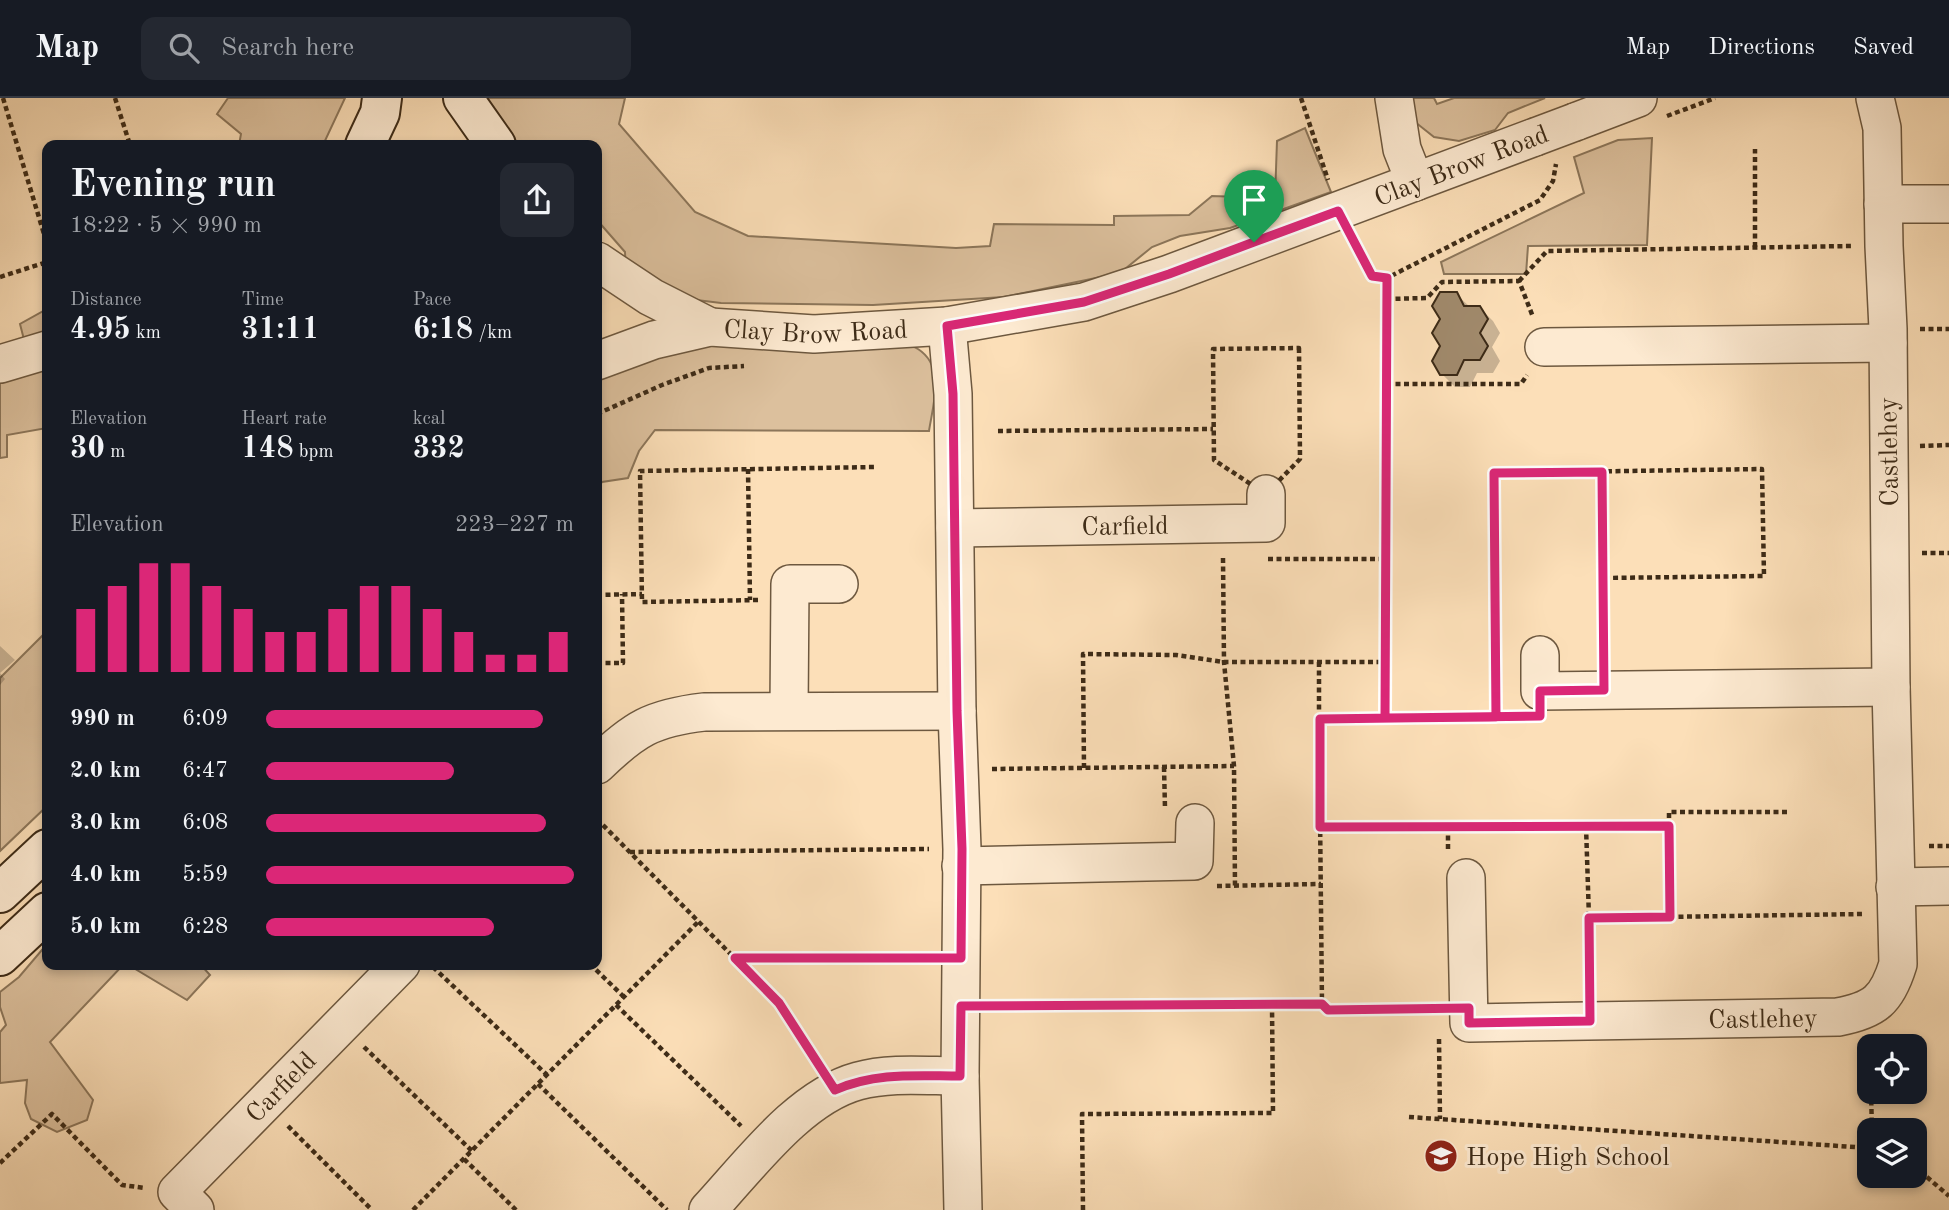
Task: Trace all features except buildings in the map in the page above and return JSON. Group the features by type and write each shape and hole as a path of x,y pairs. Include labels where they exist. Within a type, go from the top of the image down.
{"street":[{"path":"367,140 380,113 382,98"},
{"path":"463,98 492,140"},
{"path":"1394,98 1402,149 1415,182"},
{"name":"Clay Brow Road","path":"602,359 654,340 710,327 814,334 947,326 1084,302 1169,274 1415,182 1546,150 1575,122 1638,98"},
{"name":"Castlehey","path":"1469,1016 1590,1021 1838,1017 1859,1013 1878,1003 1891,986 1898,964 1891,687 1888,343 1882,128 1875,98"},
{"path":"1883,204 1949,204"},
{"name":"Clay Brow Road","path":"602,264 651,297 710,327"},
{"path":"947,326 953,394 961,857 960,1076 963,1210"},
{"path":"1544,347 1888,343"},
{"path":"0,364 42,351"},
{"name":"Carfield","path":"955,528 1223,542 1266,523 1266,494"},
{"path":"789,711 790,584 839,584"},
{"path":"1540,655 1540,691 1891,687"},
{"path":"602,760 620,742 654,721 677,715 704,712 957,711"},
{"path":"961,857 1194,860 1195,823"},
{"path":"0,893 42,854"},
{"path":"1466,878 1469,1016"},
{"path":"1896,900 1949,886"},
{"path":"0,956 42,917"},
{"name":"Carfield","path":"186,1201 265,1104 395,970"},
{"path":"708,1210 810,1105 835,1090 856,1081 878,1077 960,1076"}],"path":[{"path":"3,98 42,227"},
{"path":"116,98 129,140"},
{"path":"1301,98 1338,211 1372,276 1387,278 1541,200 1553,181 1546,150"},
{"path":"1755,149 1755,247"},
{"path":"1387,299 1427,298 1441,282 1519,281 1548,251 1884,246"},
{"path":"0,277 42,264"},
{"path":"1385,718 1387,278"},
{"path":"1387,384 1521,384 1544,347 1519,281"},
{"path":"1299,348 1300,459 1266,494 1214,460 1213,429 1213,349 1299,348"},
{"path":"602,412 709,368 749,365"},
{"path":"998,431 1213,429"},
{"path":"790,600 642,602 640,471 875,467"},
{"path":"748,469 750,600"},
{"path":"1496,717 1494,473 1762,469 1764,576 1603,578"},
{"path":"1602,472 1604,690"},
{"path":"1223,542 1237,559"},
{"path":"1223,542 1224,662 1234,766 1235,886"},
{"path":"1264,559 1386,559"},
{"path":"602,663 623,663 622,594"},
{"path":"602,595 642,594"},
{"path":"1084,768 1083,654 1176,655 1224,662 1386,662"},
{"path":"1319,662 1322,1004 1328,1010 1469,1016"},
{"path":"1320,719 1540,716 1540,691"},
{"path":"959,770 1234,766"},
{"path":"1670,917 1669,812 1788,812"},
{"path":"602,824 779,1003 835,1090"},
{"path":"1586,826 1590,1021"},
{"path":"1320,827 1669,826"},
{"path":"629,852 961,857"},
{"path":"1589,918 1670,917 1896,900"},
{"path":"413,1210 698,922"},
{"path":"735,958 961,958"},
{"path":"437,970 547,1075"},
{"path":"596,970 624,997"},
{"path":"961,1006 1322,1004"},
{"path":"616,1005 765,1149"},
{"path":"1083,1210 1082,1114 1273,1113 1272,1005"},
{"path":"1440,1119 1439,1036 1469,1016"},
{"path":"342,1025 472,1151"},
{"path":"538,1084 667,1210"},
{"path":"265,1104 372,1210"},
{"path":"0,1163 52,1114 122,1185 186,1201"},
{"path":"1409,1117 1857,1147"},
{"path":"464,1159 516,1210"},
{"path":"1927,1177 1949,1196"}],"shaded area":[{"path":"228,98 345,98 325,140 240,140 241,134 217,114"},
{"path":"485,98 625,98 619,124 695,212 748,236 956,248 990,246 994,224 1114,225 1114,216 1189,215 1212,196 1275,198 1277,141 1305,128 1331,192 1230,228 1180,236 1152,247 1120,273 1004,297 873,305 721,303 656,295 626,274 625,252 602,226 602,140 489,140"},
{"path":"1406,98 1434,98 1437,104 1454,98 1545,98 1508,113 1495,130 1459,141 1434,137 1415,122"},
{"path":"1652,138 1647,245 1528,246 1526,274 1444,274 1441,262 1584,193 1574,157 1618,140"},
{"path":"42,312 42,429 7,435 7,457 0,458 0,378 31,367 20,324"},
{"path":"891,342 915,347 927,357 935,376 935,398 929,431 655,430 639,451 628,478 602,482 602,372 712,344"},
{"path":"42,636 42,811 0,851 0,678"},
{"path":"42,950 42,970 118,970 50,1042 93,1100 87,1120 57,1132 31,1119 25,1103 27,1080 0,1083 0,1032 6,1025 0,1007 0,992 19,977"},
{"path":"137,970 205,970 210,975 187,1000"}],"place":[{"name":"Hope High School","path":"1441,1156"}],"route":[{"path":"1254,242 1084,302 947,326 953,394 957,711 962,849 961,958 735,958 779,1003 835,1090 856,1081 878,1077 960,1076 961,1006 1322,1004 1328,1010 1469,1008 1469,1023 1590,1021 1589,918 1670,917 1669,826 1320,827 1320,719 1385,718 1540,716 1540,691 1604,690 1602,472 1494,473 1496,717 1385,718 1387,278 1372,276 1338,211 1254,242"}]}
